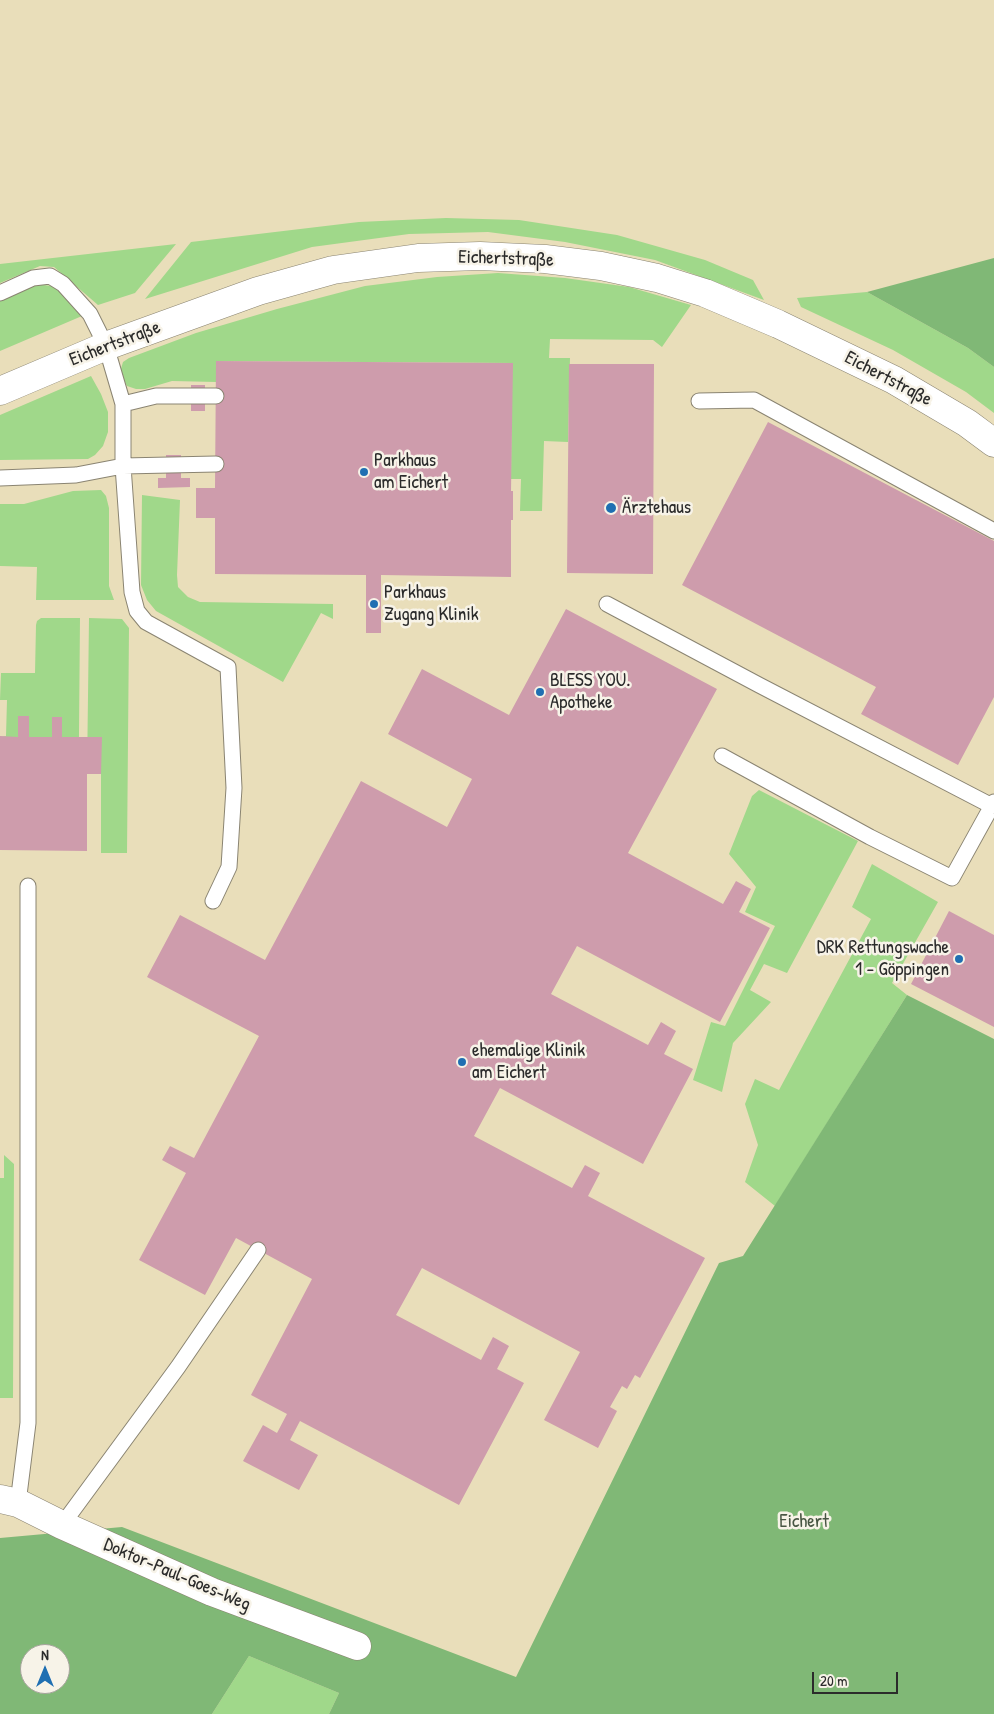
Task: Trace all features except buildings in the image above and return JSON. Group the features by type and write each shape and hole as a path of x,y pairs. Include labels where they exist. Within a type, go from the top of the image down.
{"street":[{"name":"Eichertstraße","path":"0,391 106,346 258,290 333,270 418,258 480,256 546,259 601,266 657,278 714,297 778,324 894,380 968,423 994,443"},
{"name":"Doktor-Paul-Goes-Weg","path":"9,1501 212,1592 357,1646"}],"lane":[{"path":"0,293 33,278 50,276 63,284 90,314 106,346 124,404 124,466 132,592 137,611 146,622 228,667 234,788 230,867 213,901"},
{"path":"124,404 156,396 216,396"},
{"path":"699,401 754,400 991,526"},
{"path":"0,478 76,475 124,466 216,464"},
{"path":"607,604 758,685 993,804 952,878 870,837 722,756"},
{"path":"9,1501 28,1423 28,886"},
{"path":"62,1525 178,1367 258,1250"}],"green space":[{"path":"446,218 519,220 617,235 705,260 753,280 764,300 655,260 565,242 488,232 409,234 312,247 145,299 191,242 359,222"},
{"path":"176,244 135,293 98,305 54,267 40,266 0,283 0,264"},
{"path":"994,258 994,367 968,348 867,292"},
{"path":"498,273 565,278 629,287 691,305 662,347 653,340 550,339 549,358 570,358 568,442 544,441 542,511 520,511 521,479 511,479 512,363 217,361 216,382 172,381 145,389 127,386 120,372 123,362 129,358 196,333 277,309 365,286 437,277"},
{"path":"37,284 51,286 63,292 82,316 0,351 0,299"},
{"path":"867,292 968,348 994,367 994,413 966,392 893,350 801,307 797,298"},
{"path":"91,376 108,412 108,432 103,446 95,455 88,459 0,460 0,415"},
{"path":"101,490 106,496 109,508 109,586 114,600 36,600 37,567 0,566 0,504 24,504 73,491"},
{"path":"142,495 180,500 177,575 178,587 188,597 200,602 333,604 333,619 321,613 283,682 156,611 147,600 141,585"},
{"path":"41,618 80,618 78,846 0,737 6,736 7,700 0,700 1,673 35,673 36,625 37,621"},
{"path":"89,618 122,619 129,628 127,853 101,853 101,774 87,774"},
{"path":"759,790 858,841 787,973 764,964 750,990 771,1002 733,1043 722,1092 693,1080 711,1022 725,1026 775,926 745,912 756,887 729,854 752,796"},
{"path":"872,864 938,902 892,983 907,995 775,1206 745,1182 758,1145 745,1104 755,1079 779,1090 871,919 852,907"},
{"name":"Eichert","path":"907,995 994,1039 994,1714 329,1714 339,1693 249,1656 212,1714 0,1714 0,1538 122,1527 516,1677 719,1263 743,1256"},
{"path":"4,1155 14,1164 13,1398 0,1398 0,1178 4,1178"},
{"path":"249,1656 339,1693 329,1714 212,1714"}],"place":[{"name":"Parkhaus am Eichert","path":"364,472"},
{"name":"Ärztehaus","path":"611,508"},
{"name":"Parkhaus Zugang Klinik","path":"374,604"},
{"name":"BLESS YOU. Apotheke","path":"540,692"},
{"name":"DRK Rettungswache 1 - Göppingen","path":"959,959"},
{"name":"ehemalige Klinik am Eichert","path":"462,1062"}]}
